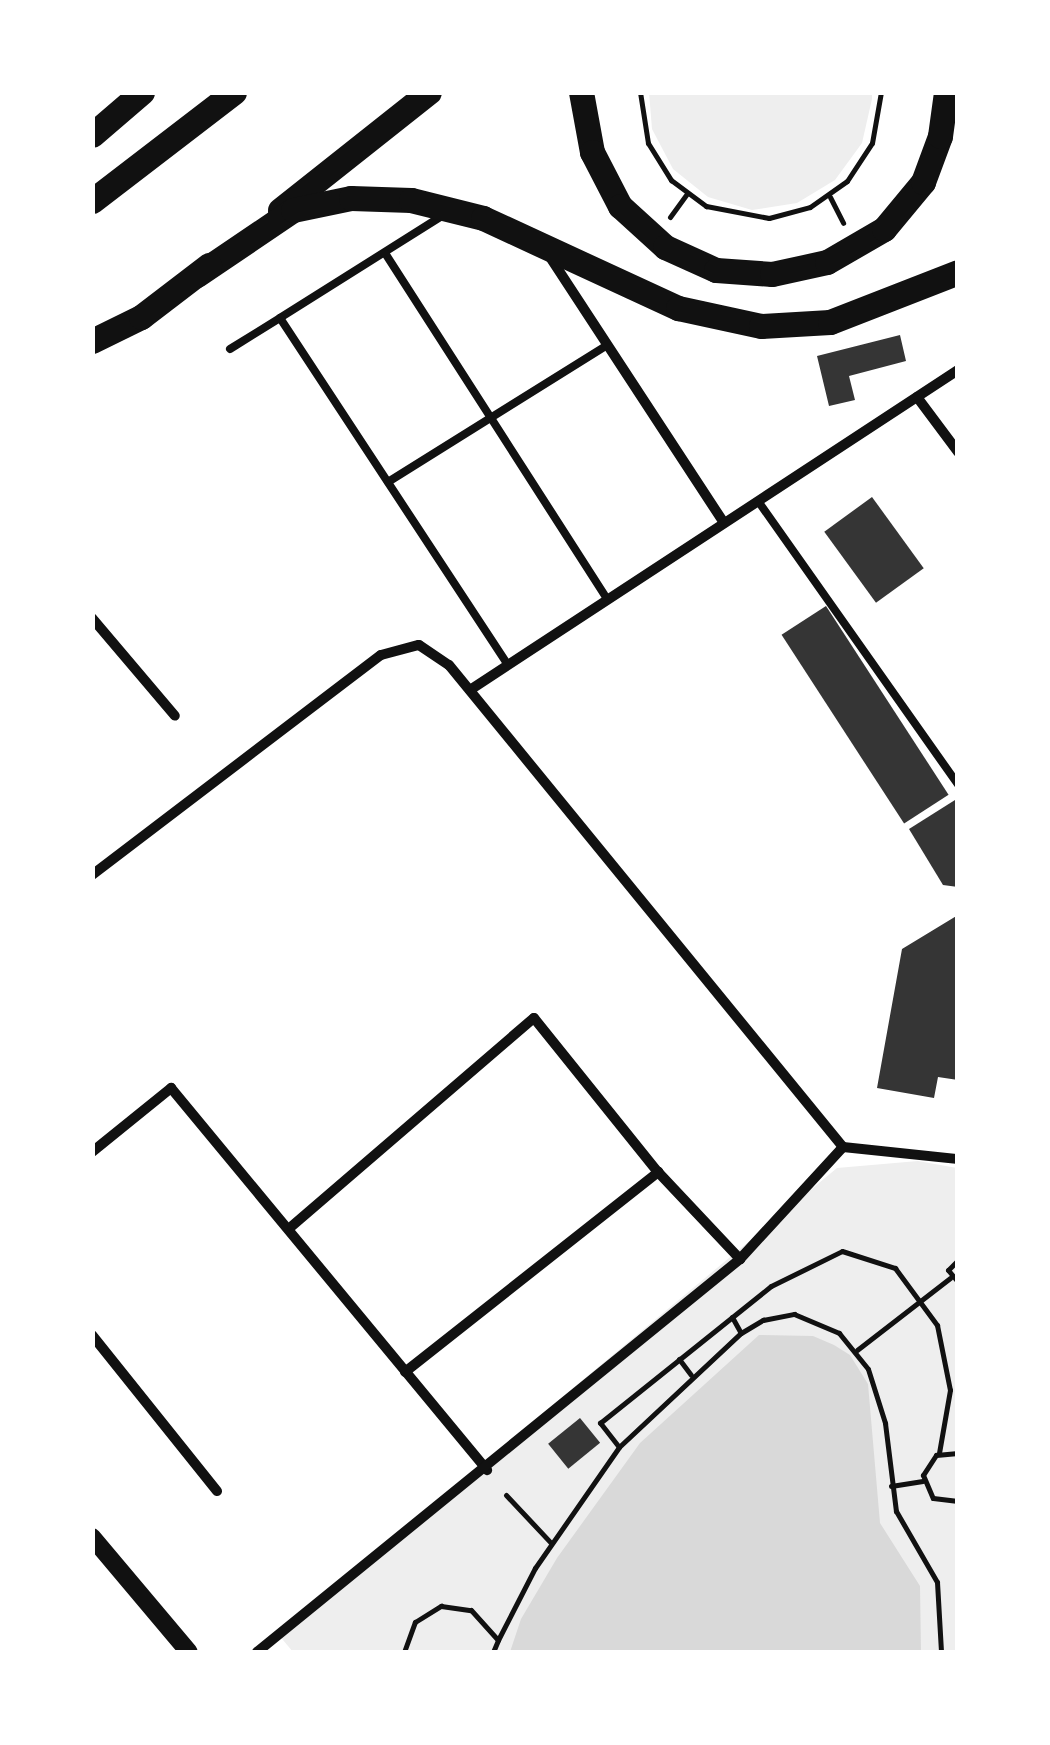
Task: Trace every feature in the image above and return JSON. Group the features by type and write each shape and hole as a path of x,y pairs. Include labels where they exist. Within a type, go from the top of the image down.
{"highway":[{"path":"92,202 234,92"},
{"path":"92,342 141,317 429,92"},
{"path":"580,92 592,152 620,206 666,247 699,262 772,274 827,262 884,230 923,182 940,136 946,92"},
{"path":"92,135 142,93"},
{"path":"197,275 293,210 351,198 453,209 678,308 761,326 830,322 958,272"}],"street":[{"path":"542,245 724,523"},
{"path":"470,690 958,370"},
{"path":"916,397 958,452"},
{"path":"92,618 175,716"},
{"path":"92,875 381,654 419,646 449,664 843,1148 958,1159"},
{"path":"292,1226 534,1018 658,1172 740,1260"},
{"path":"92,1152 171,1088 292,1226 487,1470"},
{"path":"257,1652 487,1470 740,1260 843,1148"},
{"path":"405,1372 658,1172"},
{"path":"92,1334 217,1491"},
{"path":"92,1537 189,1652"}],"lane":[{"path":"230,349 453,209"},
{"path":"384,253 607,599"},
{"path":"280,318 508,665"},
{"path":"388,482 607,345"},
{"path":"758,501 958,784"}],"path":[{"path":"640,92 648,143 687,194 726,214 758,218 790,214 829,196 872,143 880,92"},
{"path":"662,228 687,194"},
{"path":"829,196 846,230"},
{"path":"834,237 858,220"},
{"path":"619,1447 600,1423 794,1271 842,1251 895,1268 922,1300 950,1365 938,1453 925,1467 923,1481 933,1498 958,1501"},
{"path":"950,1278 949,1266 958,1260"},
{"path":"950,1278 958,1282"},
{"path":"857,1350 950,1278"},
{"path":"493,1652 551,1543 619,1447 741,1333 763,1320 794,1314 826,1326 857,1350 881,1406 891,1486 904,1531 937,1582 941,1652"},
{"path":"732,1317 741,1333"},
{"path":"679,1358 691,1376"},
{"path":"938,1453 958,1453"},
{"path":"891,1486 923,1481"},
{"path":"506,1495 551,1543"},
{"path":"404,1652 414,1622 441,1606 472,1610 498,1640"}],"shaded area":[{"path":"649,92 872,92 872,99 862,143 835,180 797,203 752,210 708,197 673,169 652,129"},
{"path":"918,1161 957,1168 957,1652 293,1652 278,1634 837,1168"},
{"path":"759,1335 813,1336 834,1345 850,1355 868,1384 880,1523 920,1586 921,1652 510,1652 521,1619 557,1558 640,1443"}],"building":[{"path":"900,335 906,361 849,376 855,400 829,406 817,356"},
{"path":"872,497 924,568 876,603 824,532"},
{"path":"826,606 949,795 904,824 782,635"},
{"path":"955,800 958,887 943,885 909,829"},
{"path":"958,915 958,1080 938,1077 934,1098 877,1088 902,949"},
{"path":"580,1418 600,1443 568,1469 548,1444"}]}
